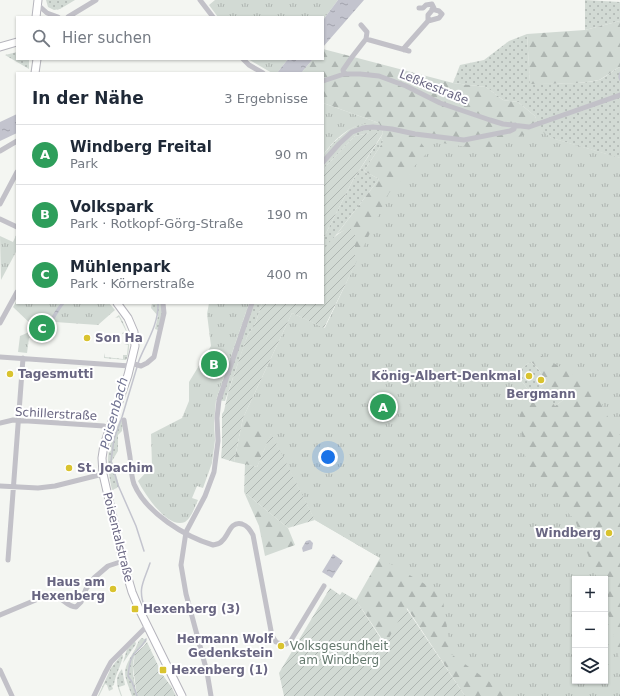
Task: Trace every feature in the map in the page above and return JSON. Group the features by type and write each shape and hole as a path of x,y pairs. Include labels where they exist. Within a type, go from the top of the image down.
{"main road":[{"path":"36,16 37,2"},
{"path":"0,47 16,43"},
{"path":"35,72 37,60"},
{"name":"Poisentalstraße","path":"118,304 128,318 134,332 134,365 104,445 102,458 104,474 123,561 132,592 182,696"}],"street":[{"path":"70,16 96,0"},
{"path":"200,0 212,16"},
{"path":"37,2 44,12 54,16"},
{"path":"419,8 432,4 434,8 432,9 428,15 428,22 440,18 442,14 439,11 432,9"},
{"name":"Leßkestraße","path":"366,40 407,50 405,47 428,22"},
{"path":"344,74 343,70 366,40 367,32 361,25"},
{"path":"244,60 249,65 261,72"},
{"name":"Leßkestraße","path":"324,81 344,74 379,76 406,86 440,103 490,120 515,126"},
{"path":"324,161 352,132 363,128 373,127 392,129 415,134 464,140 510,131 514,129 515,126 529,127 620,95"},
{"path":"0,151 16,142"},
{"path":"0,204 16,174"},
{"path":"0,219 16,227"},
{"path":"0,323 16,294"},
{"path":"0,362 1,357 141,366 154,357 164,314 163,304"},
{"path":"211,696 207,672 186,594 181,564 186,532 205,496 214,472 218,441 217,418 219,400 252,304"},
{"path":"8,560 23,358"},
{"name":"Schillerstraße","path":"0,422 19,420 104,426 110,428"},
{"path":"124,420 132,477 144,500 160,516 191,536 213,545 222,542 234,524 245,525 249,529 253,536 272,636 276,642 284,645 290,642 324,586"},
{"path":"0,486 38,488 55,486 104,474"},
{"path":"0,615 50,594 60,597 70,606 76,606 81,602 86,589 94,578 108,566 123,561"},
{"path":"94,696 111,662 145,628 148,627"},
{"path":"0,670 12,696"}],"green space":[{"path":"46,0 75,0 60,9 54,10 48,7"},
{"path":"215,0 338,0 324,19 324,16 217,16 209,5"},
{"path":"585,0 620,2 620,21 585,30"},
{"path":"620,21 620,67 601,79 591,82 530,84 527,34 585,30"},
{"path":"527,34 530,83 591,82 601,79 620,67 620,158 551,138 539,129 535,116 518,102 503,100 486,87 453,83 460,65 484,60 509,41"},
{"path":"324,49 453,83 486,87 503,100 518,102 535,116 540,129 551,138 620,158 620,696 465,696 407,608 386,645 356,600 380,558 315,520 271,434 257,467 234,462 243,418 325,328 355,265 349,228 337,234 379,179 364,171 383,142 381,137 383,133 379,123 324,103 324,72 302,72 312,60 324,60","holes":["530,362 536,366 542,376 543,384 540,389 529,391 516,373","561,391 566,398 555,406 550,399"]},
{"path":"16,52 16,60 29,60 29,69 5,55"},
{"path":"250,60 287,60 278,72 270,72"},
{"path":"324,103 379,123 362,124 354,127 334,142 324,154"},
{"path":"369,122 379,123 383,133 369,133 355,136 326,166 324,170 324,154 333,143 350,129"},
{"path":"539,129 551,138 620,158 620,435 611,424 598,395 576,376 536,353 514,371 525,458 535,478 575,520 596,576 572,576 572,684 608,684 608,613 620,663 620,696 505,696 505,693 451,654 442,594 315,520 271,433 243,418 292,313 325,328 389,193 428,152 418,139 485,150"},
{"path":"369,133 383,133 353,180 324,237 324,170 326,166 355,136"},
{"path":"381,137 383,142 364,171 379,179 324,251 324,237 353,180"},
{"path":"349,227 355,233 355,265 324,328 292,313 243,418 234,462 221,458 222,414 247,337 256,322 262,304 324,304 324,250 335,237"},
{"path":"16,235 16,252 1,280 0,236 13,242"},
{"path":"16,302 16,304 110,304 115,310 98,325 55,322 48,330 29,338 27,353 18,352 20,336 36,329 13,307"},
{"path":"152,304 162,304 163,314 158,330 155,329 158,316 151,308"},
{"path":"209,304 249,304 216,400 214,423 215,440 212,463 203,488 197,486 192,498 198,500 191,515 185,522 178,523 171,521 157,509 145,494 138,481 152,466 151,434 182,418 189,401 189,382 211,346 207,314"},
{"path":"249,304 262,304 256,322 247,337 225,401 216,400"},
{"path":"119,315 124,325 128,336 129,341 127,358 126,360 104,358 104,353 105,357 123,359 123,355 127,355 128,345 124,344 128,343 126,333 122,334 126,331 119,317 115,318"},
{"path":"530,362 541,373 544,381 541,388 529,391 516,373"},
{"path":"561,391 566,398 555,406 549,399"},
{"path":"120,420 123,421 122,431 118,435 118,451 112,461 119,485 117,488 112,490 108,469 108,454 112,439"},
{"path":"271,433 315,520 288,528 244,492 245,464 257,467"},
{"path":"244,492 288,528 295,545 265,556 259,526"},
{"name":"Volksgesundheit am Windberg","path":"330,588 340,595 342,592 356,600 385,645 406,608 465,696 284,696 279,673"},
{"path":"142,638 147,640 136,653 134,660 133,675 137,696 132,696 125,673 127,664 138,642"},
{"path":"135,641 136,644 123,663 127,649"},
{"path":"147,642 162,674 176,696 137,696 133,667 135,654"},
{"path":"122,654 122,660 114,685 112,686 113,689 109,691 107,685 105,684 98,696 111,668"},
{"path":"122,669 125,685 119,687 121,696 117,685 117,679 119,672"}],"water":[{"path":"338,0 364,0 324,46 324,19"},
{"path":"287,60 312,60 302,72 278,72"},
{"path":"16,114 16,133 0,141 0,122"},
{"path":"60,304 64,304 52,324 42,333 39,329 49,321"},
{"path":"310,540 313,543 312,549 303,552 302,548 306,541"},
{"path":"333,554 343,561 332,578 322,572"}],"waterway":[{"path":"620,73 620,80"},
{"name":"Poisenbach","path":"138,363 154,327 158,304"},
{"name":"Poisenbach","path":"137,367 114,439 111,461 118,485 136,526 144,551"},
{"name":"Poisenbach","path":"145,608 141,590 150,563"},
{"name":"Poisenbach","path":"137,696 128,676 129,668 132,656 142,646 146,639"}],"place":[{"name":"Mühlenpark","path":"42,328"},
{"name":"Son Ha","path":"87,338"},
{"name":"Volkspark","path":"214,364"},
{"name":"Tagesmutti","path":"10,374"},
{"name":"König-Albert-Denkmal","path":"529,376"},
{"name":"Bergmann","path":"541,380"},
{"name":"Windberg Freital","path":"383,407"},
{"name":"St. Joachim","path":"69,468"},
{"name":"Windberg","path":"609,533"},
{"name":"Haus am Hexenberg","path":"113,589"},
{"name":"Hexenberg (3)","path":"135,609"},
{"name":"Hermann Wolf Gedenkstein","path":"281,646"},
{"name":"Hexenberg (1)","path":"163,670"}]}
